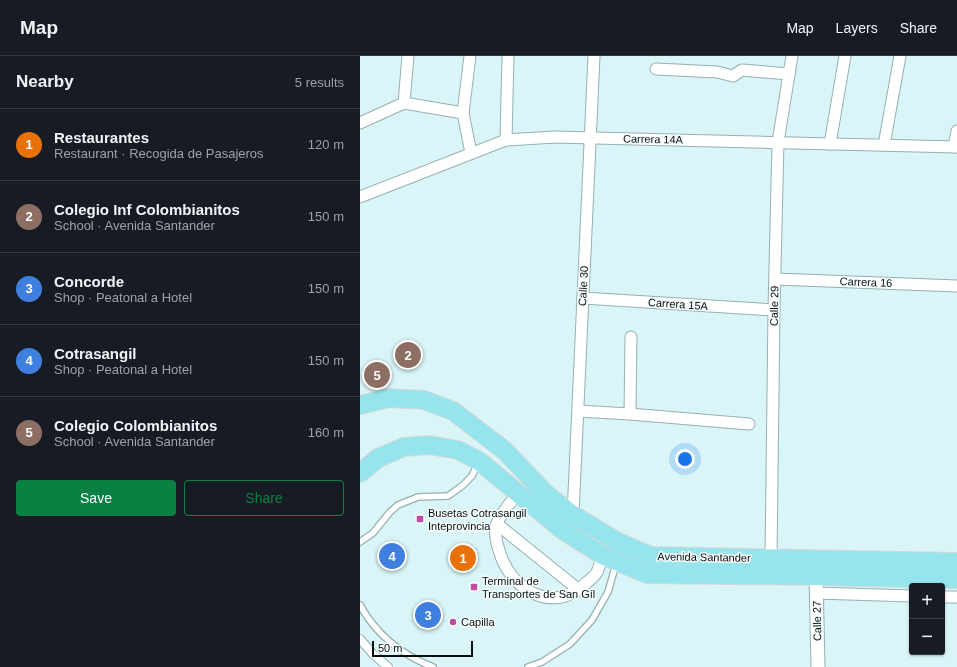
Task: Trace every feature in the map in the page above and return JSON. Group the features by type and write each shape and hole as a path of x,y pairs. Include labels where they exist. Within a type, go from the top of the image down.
{"highway":[{"name":"Avenida Santander","path":"360,405 389,398 424,400 453,411 504,450 546,494 573,515 618,542 651,556 957,562"},
{"name":"Avenida Santander","path":"360,473 378,458 404,448 429,445 458,450 479,461 564,532 609,558 647,574 816,584 957,579"}],"street":[{"path":"404,103 408,56"},
{"path":"470,56 463,113 471,153"},
{"path":"506,140 508,56"},
{"name":"Calle 30","path":"573,515 594,56"},
{"name":"Calle 29","path":"771,558 778,142 792,56"},
{"path":"830,144 845,56"},
{"path":"884,145 900,56"},
{"path":"656,69 717,72 733,76 742,70 789,74"},
{"path":"360,123 404,103 463,113"},
{"path":"956,147 957,131"},
{"name":"Carrera 14A","path":"360,197 506,140 555,137 956,147"},
{"name":"Carrera 16","path":"775,279 957,286"},
{"name":"Carrera 15A","path":"583,298 774,310"},
{"path":"630,337 630,414"},
{"path":"578,411 749,424"},
{"path":"518,493 497,524 496,538 502,561 513,578 526,590 540,596 550,598 564,596 579,590 597,573 609,558"},
{"path":"497,524 579,590"},
{"path":"816,584 909,596"},
{"name":"Calle 27","path":"816,584 818,667"},
{"path":"945,597 957,597"},
{"path":"360,639 373,654 388,667"}],"lane":[{"path":"360,542 373,533 390,512 398,505 418,497 448,496 462,486 472,476 479,461"},
{"path":"528,667 542,662 570,644 592,620 608,592 609,558"},
{"path":"360,605 368,619 390,643 417,661 433,667"}],"place":[{"name":"Colegio Inf Colombianitos","path":"408,355"},
{"name":"Colegio Colombianitos","path":"377,375"},
{"name":"Busetas Cotrasangil Inteprovincia","path":"420,519"},
{"name":"Cotrasangil","path":"392,556"},
{"name":"Restaurantes","path":"463,558"},
{"name":"Terminal de Transportes de San Gíl","path":"474,587"},
{"name":"Concorde","path":"428,615"},
{"name":"Capilla","path":"453,622"}]}
